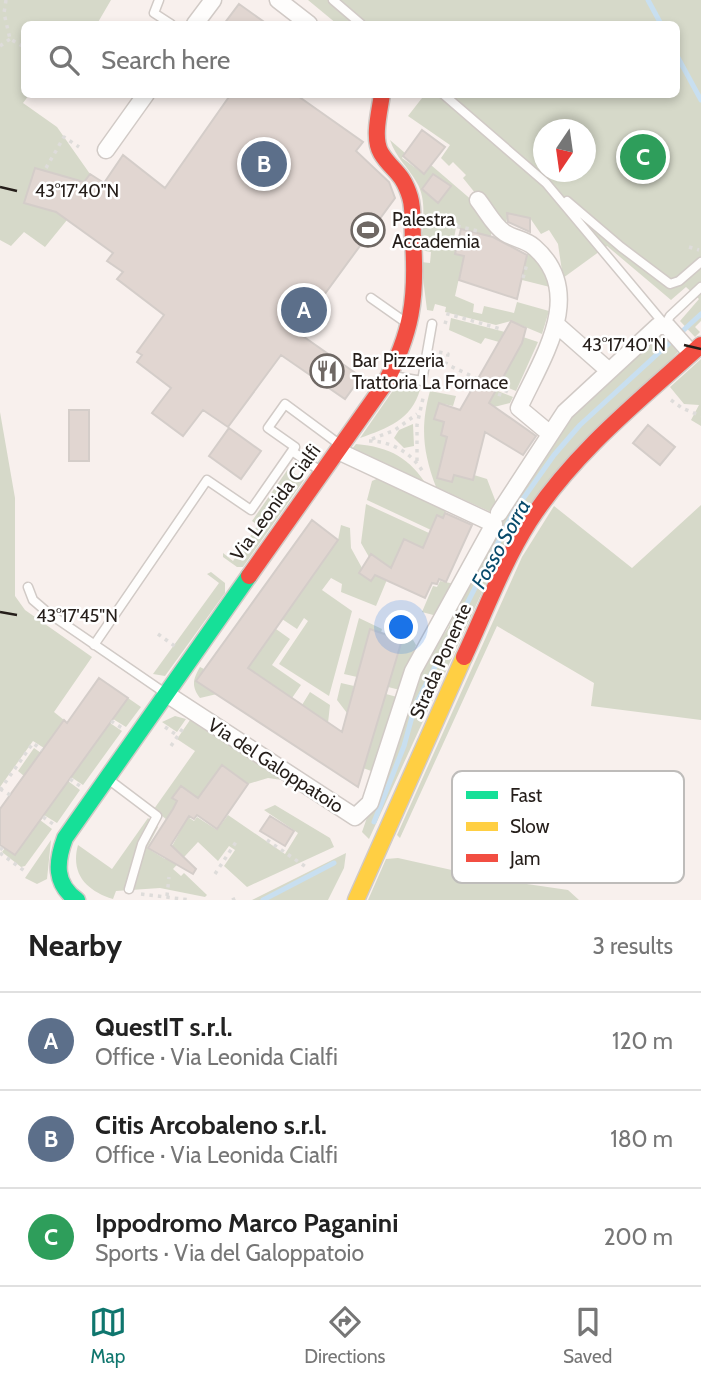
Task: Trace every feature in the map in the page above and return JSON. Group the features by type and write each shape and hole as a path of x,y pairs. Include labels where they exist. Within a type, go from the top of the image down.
{"street":[{"path":"197,21 213,0"},
{"path":"278,0 305,21"},
{"path":"106,150 143,98"},
{"name":"Via Leonida Cialfi","path":"78,900 61,886 58,858 65,838 390,375 410,326 416,288 411,201 401,174 380,152 377,139 382,98"},
{"path":"478,200 502,232 528,242 545,259 560,293 557,325 519,408 549,433"},
{"path":"557,325 608,370"},
{"path":"499,513 549,433 578,398 658,326 667,327 692,348"},
{"name":"Strada Ponente","path":"356,897 499,580 530,522 567,471 692,348"},
{"name":"Via del Galoppatoio","path":"165,692 355,817 370,803 412,671 494,524 340,448"}],"lane":[{"path":"159,0 153,13 166,21"},
{"path":"333,0 358,21"},
{"path":"448,98 621,247 670,284 679,281 701,261"},
{"path":"546,183 667,327"},
{"path":"667,327 670,316 701,287"},
{"path":"371,298 410,326"},
{"path":"390,375 422,381 432,324"},
{"path":"94,645 206,480 250,510 295,447 268,428 285,404 340,448"},
{"path":"292,451 322,472"},
{"path":"27,587 39,606 165,692"},
{"path":"106,778 157,816 142,844 131,892"}],"path":[{"path":"6,0 4,13 10,39 21,45"},
{"path":"0,46 10,39"},
{"path":"46,168 64,137 79,147"},
{"path":"689,247 701,251"},
{"path":"432,324 444,327 448,314 501,329"},
{"path":"447,357 446,364 478,379"},
{"path":"652,386 682,408 701,416"},
{"path":"417,461 418,413 425,388"},
{"path":"418,413 395,430 368,440 380,441 400,449 417,461 428,479"},
{"path":"158,634 177,648"},
{"path":"171,747 189,718"},
{"path":"10,795 0,790 33,743 43,750"},
{"path":"267,840 306,867"},
{"path":"215,874 236,842"},
{"path":"1,850 26,872"},
{"path":"167,896 169,877"},
{"path":"131,892 190,900"},
{"path":"232,900 239,897"}],"green space":[{"path":"0,0 111,0 99,21 21,21 21,98 27,98 23,103 57,127 90,174 63,216 67,220 45,247 24,232 11,246 0,240"},
{"path":"308,0 701,0 701,321 695,327 700,332 695,337 680,321 699,299 686,287 671,300 607,246 563,278 558,244 549,230 541,234 530,218 508,213 505,230 463,178 466,175 453,162 449,166 441,158 450,145 408,116 422,98 680,98 680,21 333,21"},
{"path":"390,140 405,153 402,158 424,174 431,165 474,202 493,224 490,241 482,234 456,228 454,238 459,240 455,254 464,256 455,296 474,304 473,312 482,314 484,306 514,313 517,302 549,311 542,334 511,321 496,325 445,312 446,307 435,304 433,311 427,310 421,262 430,263 431,252 420,250 422,198 417,183 395,152"},
{"path":"529,247 554,288 522,280"},
{"path":"451,318 505,332 499,342 485,338 481,344 449,330"},
{"path":"664,336 678,352 512,531 500,524 563,426 658,337"},
{"path":"523,337 538,342 516,391 499,384"},
{"path":"701,359 701,426 691,420 699,405 684,404 670,387"},
{"path":"394,389 420,390 411,409 397,422 360,438"},
{"path":"495,390 513,397 510,403 494,407 484,402"},
{"path":"430,391 456,396 453,406 439,403 435,419 444,422 441,435 447,437 437,478 452,482 454,475 473,480 474,475 487,479 497,505 493,513 436,487 424,440"},
{"path":"0,412 15,498 15,596 25,610 92,657 54,712 64,720 44,748 33,741 0,787"},
{"path":"413,424 414,446 404,448 394,438 399,430"},
{"path":"356,444 379,448 398,456 414,468 428,487 351,450"},
{"path":"288,469 304,480 243,567 237,567 223,557 223,553 233,561 258,525 252,521"},
{"path":"383,476 446,510 443,518 437,515 431,530 367,500 372,481"},
{"path":"366,504 429,533 423,548 404,539 376,606 341,592 342,584 331,578 322,590 352,611 329,696 279,664 308,621 304,618 297,629 282,619 338,540 341,525 350,528 351,548 362,568 359,573 371,580 383,562 371,554 369,557 361,543"},
{"path":"701,505 701,720 591,706 594,683 497,626 400,838 397,835 522,557 554,506 632,568"},
{"path":"494,534 506,540 369,839 362,832 410,694 426,660 448,628"},
{"path":"211,572 225,583 225,593 165,676 153,674 219,583 207,574"},
{"path":"440,581 455,584 437,616 422,612 433,586 437,587"},
{"path":"359,618 382,629 381,633 370,629 357,677 344,674"},
{"path":"276,629 290,639 272,665 301,685 292,698 248,668"},
{"path":"400,631 412,638 416,645 400,690 388,687 402,640 394,637"},
{"path":"200,667 204,669 197,681 217,694 200,698 197,694 194,683"},
{"path":"341,683 354,686 347,713 337,700"},
{"path":"310,692 330,705 328,723 302,705"},
{"path":"386,694 397,697 374,772 363,768"},
{"path":"128,698 141,707 126,727 113,719"},
{"path":"175,716 186,719 177,732 162,722"},
{"path":"190,720 283,780 268,778 248,784 222,766 198,798 181,786 173,798 177,801 167,820 154,809 195,751 177,739"},
{"path":"110,723 122,731 83,785 71,777"},
{"path":"34,748 41,753 24,776 18,771"},
{"path":"68,781 80,790 57,823 44,815"},
{"path":"275,805 330,838 334,847 247,887 224,866 235,850 229,846 218,861 198,842 173,869 181,876 184,873 207,895 205,897 160,888 116,891 113,899 88,886 76,865 78,845 112,869 148,818 158,827 147,848 165,859 188,817 194,821 197,817 217,830 228,815 285,854 298,833 264,810"},
{"path":"40,820 52,829 25,866 21,867 2,852 5,848 15,855"},
{"path":"51,840 47,879 37,884 25,878"},
{"path":"346,853 344,868 328,900 252,900"},
{"path":"398,858 452,870 452,883 520,883 568,890 579,900 368,900 386,859"}],"building":[{"path":"239,4 263,21 226,21"},
{"path":"228,98 301,98 363,142 356,151 389,182 395,198 297,332 361,377 345,399 281,355 228,427 203,410 183,436 152,413 171,388 137,362 142,355 137,352 164,315 117,279 123,272 107,261 113,253 56,212 24,203 35,168 84,182 90,174 104,183 123,155 165,188"},
{"path":"422,130 445,147 424,174 403,156"},
{"path":"433,174 451,186 438,203 422,189"},
{"path":"507,213 530,218 530,232 508,222"},
{"path":"461,229 493,237 527,255 517,299 459,280 464,256 455,254"},
{"path":"511,321 526,328 522,343 489,403 536,436 523,455 485,432 473,480 454,475 452,482 437,478 447,437 441,435 444,422 434,419 439,403 460,410"},
{"path":"69,410 89,410 89,461 69,461"},
{"path":"648,425 675,447 660,465 633,443"},
{"path":"229,428 261,451 241,479 209,456"},
{"path":"445,513 472,525 446,582 439,579 437,584 432,583 425,598 375,575 371,581 359,573 371,554 391,568 404,539 423,548 437,515 443,518"},
{"path":"312,520 338,540 248,668 342,732 370,629 402,640 358,787 196,681"},
{"path":"99,678 128,698 15,855 0,845 0,809 64,720 67,723"},
{"path":"222,765 248,784 217,829 197,815 194,819 189,816 171,845 196,869 193,874 148,848 173,809 177,801 172,798 181,786 198,798"},
{"path":"270,816 294,831 285,846 260,831"}],"waterway":[{"path":"648,0 659,21"},
{"path":"680,61 701,100"},
{"name":"Fosso Sorra","path":"374,822 404,746 415,706 513,513 554,455 580,425 701,314"},
{"path":"263,900 334,863"}],"traffic: fast":[{"path":"77,900 64,887 59,872 65,838 249,576"}],"traffic: slow":[{"path":"356,900 464,657"}],"traffic: jam":[{"path":"249,576 384,385 407,332 414,280 412,207 404,182 378,147 377,124 381,98"},
{"path":"464,657 511,554 547,497 609,428 701,345"}],"place":[{"name":"Ippodromo Marco Paganini","path":"643,157"},
{"name":"Citis Arcobaleno s.r.l.","path":"264,164"},
{"name":"Palestra Accademia","path":"368,230"},
{"name":"QuestIT s.r.l.","path":"304,310"},
{"name":"Bar Pizzeria Trattoria La Fornace","path":"327,371"}]}
